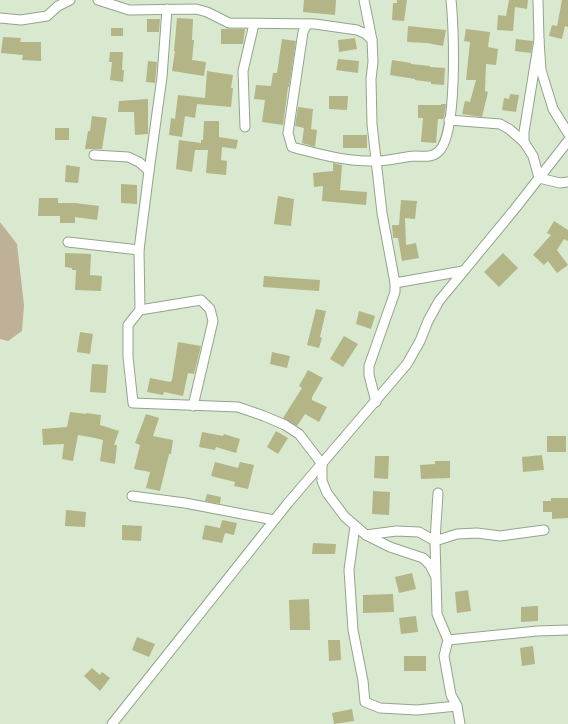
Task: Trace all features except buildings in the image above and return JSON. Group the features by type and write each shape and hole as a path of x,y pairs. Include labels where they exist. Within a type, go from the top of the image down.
{"street":[{"path":"0,18 21,20 47,16 58,6 70,0"},
{"path":"98,0 129,10 196,9 207,12 229,23 315,24 357,30 366,34 372,40"},
{"path":"364,0 372,40 373,62 371,79 371,112 376,161 382,213 395,283 395,292 370,366 369,375 376,402"},
{"path":"307,24 303,32 288,132 292,147 335,158 376,161 415,156 430,156 438,152 444,146 450,120 454,85 453,17 451,0"},
{"path":"538,0 541,70 552,109 568,133"},
{"path":"167,9 162,77 139,250 140,310 128,325 128,357 133,403 238,407 264,416 285,426 299,434 322,464 322,481 327,493 345,517 366,535 390,547 423,558 430,565 435,575"},
{"path":"245,127 243,71 254,24"},
{"path":"524,142 526,115 539,40"},
{"path":"450,120 500,124 509,129 524,142 532,156 539,178"},
{"path":"112,724 274,520 407,364 439,301 568,142"},
{"path":"94,155 128,157 139,162 149,171"},
{"path":"539,178 560,183 568,182"},
{"path":"68,242 139,250"},
{"path":"395,283 463,271"},
{"path":"140,310 202,300 210,309 213,321 193,406"},
{"path":"438,493 435,541 437,614 448,640 444,656 451,695 457,706 460,724"},
{"path":"132,496 185,503 274,520"},
{"path":"355,526 349,570 353,630 363,680 365,702 380,708 388,709 416,710 457,706"},
{"path":"366,535 396,531 419,532 435,541 457,534 477,533 500,536 544,530"},
{"path":"448,640 537,631 568,630"}],"shaded area":[{"path":"0,222 17,244 24,305 22,331 8,341 0,339"}]}
